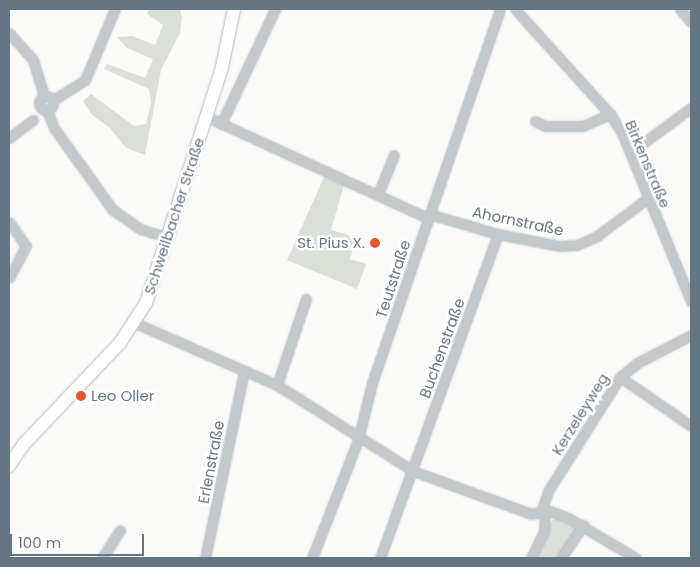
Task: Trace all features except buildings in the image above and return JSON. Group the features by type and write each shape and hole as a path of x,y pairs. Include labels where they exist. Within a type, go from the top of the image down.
{"main road":[{"name":"Schweilbacher Straße","path":"9,466 24,444 78,390 135,323 169,238 206,117 234,9"}],"street":[{"name":"Schweilbacher Straße","path":"221,124 275,9"},
{"name":"Teutstraße","path":"312,558 358,440 372,383 500,9"},
{"name":"Birkenstraße","path":"516,9 610,114 631,152 691,301"},
{"path":"680,9 691,22"},
{"path":"47,110 53,100 85,80 111,10"},
{"path":"9,34 33,60 44,96 53,100"},
{"path":"44,96 38,104 47,110 54,128 113,210 140,229 169,238"},
{"path":"631,152 691,108"},
{"path":"535,121 544,126 583,126 610,114"},
{"name":"Ahornstraße","path":"206,117 429,216 498,234 559,246 577,246 597,236 648,198"},
{"path":"9,138 33,120"},
{"path":"378,194 394,155"},
{"path":"9,222 26,246 9,278"},
{"name":"Buchenstraße","path":"380,558 498,234"},
{"path":"683,282 691,277"},
{"path":"277,385 306,300"},
{"path":"135,323 277,385 358,440 413,471 531,514 543,513 583,525 636,558"},
{"name":"Kerzeleyweg","path":"531,558 544,531 543,513 548,491 620,377 637,363 691,335"},
{"name":"Erlenstraße","path":"205,558 244,371"},
{"path":"620,377 691,426"},
{"path":"561,558 583,525"},
{"path":"102,558 120,530"}],"shaded area":[{"path":"149,9 180,9 182,17 180,33 161,70 145,155 126,148 110,128 92,115 83,101 91,94 134,126 146,124 151,103 149,89 104,69 107,64 145,78 153,59 127,48 117,37 132,36 155,45 163,25 147,14"},
{"path":"324,177 344,185 331,230 356,237 350,259 366,264 357,289 287,260"},
{"path":"554,517 579,526 558,558 533,558"}],"place":[{"name":"St. Pius X.","path":"375,243"},
{"name":"Leo Oller","path":"81,396"}]}
